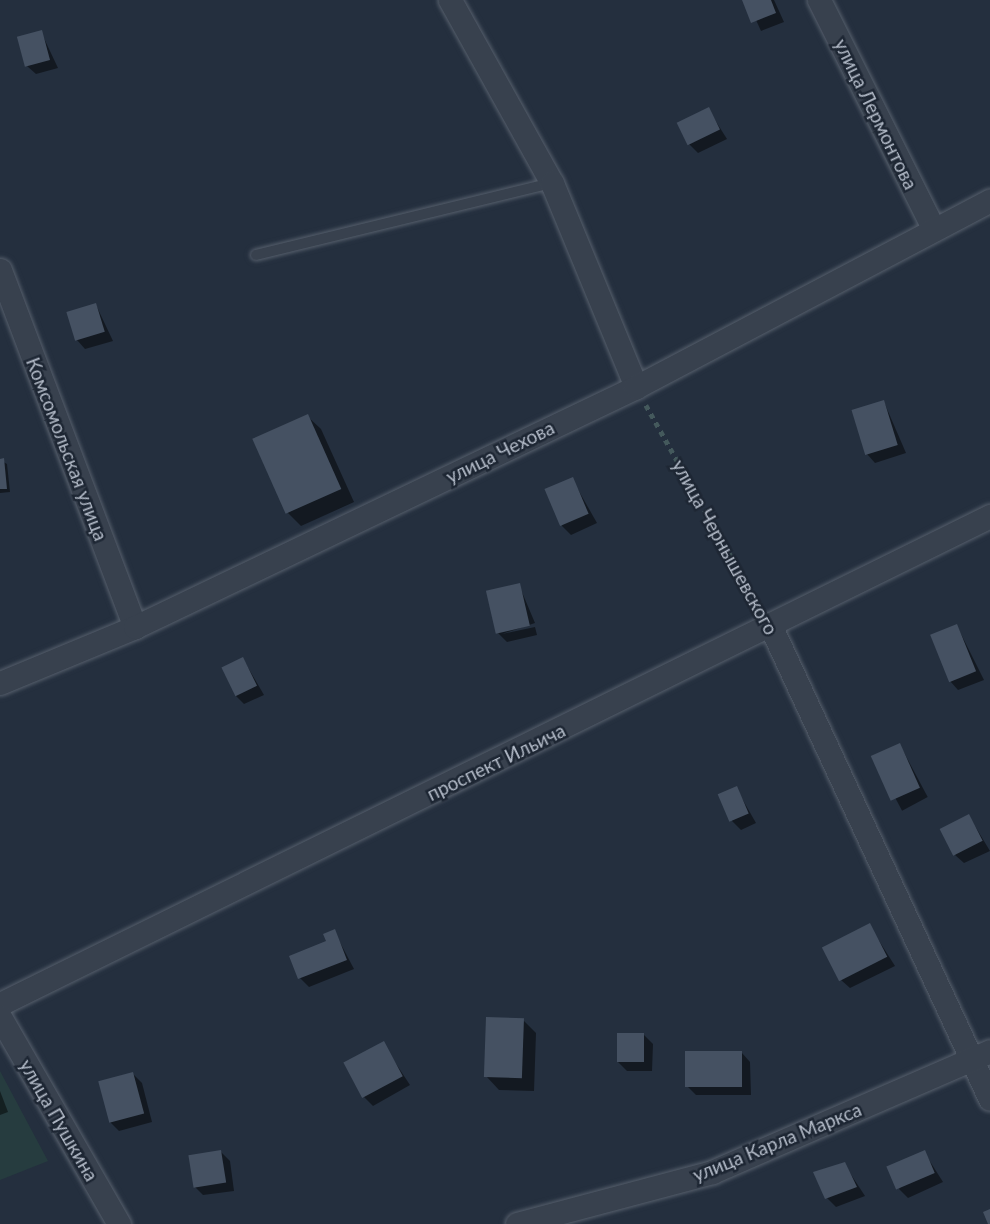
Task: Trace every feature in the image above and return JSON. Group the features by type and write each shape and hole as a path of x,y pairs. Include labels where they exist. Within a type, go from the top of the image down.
{"street":[{"path":"450,0 552,183 636,387"},
{"name":"улица Лермонтова","path":"819,0 933,228"},
{"name":"улица Чехова","path":"0,682 135,627 636,387 990,200"},
{"name":"Комсомольская улица","path":"0,270 135,627"},
{"name":"проспект Ильича","path":"0,1004 771,627 990,516"},
{"name":"улица Чернышевского","path":"771,627 980,1056 990,1100"},
{"name":"улица Пушкина","path":"0,1017 119,1224"},
{"name":"улица Карла Маркса","path":"517,1224 712,1172 980,1056"}],"lane":[{"path":"256,255 552,183"}],"path":[{"name":"улица Чернышевского","path":"636,387 771,627"}],"green space":[{"path":"0,1071 48,1161 0,1180"}],"building":[{"path":"742,0 771,0 776,13 751,23"},
{"path":"42,30 50,60 25,67 17,37"},
{"path":"709,107 720,129 688,145 677,123"},
{"path":"96,303 105,332 75,341 66,312"},
{"path":"884,400 898,445 865,455 851,410"},
{"path":"308,414 341,489 286,514 252,439"},
{"path":"4,458 7,489 0,489 0,459"},
{"path":"573,477 589,514 560,526 544,489"},
{"path":"520,583 530,626 496,634 486,591"},
{"path":"957,624 976,671 949,682 930,635"},
{"path":"243,657 257,686 235,696 221,668"},
{"path":"900,743 920,788 891,801 871,756"},
{"path":"737,786 749,814 729,822 718,794"},
{"path":"969,814 983,841 953,856 940,829"},
{"path":"870,923 887,957 839,981 822,948"},
{"path":"335,929 347,960 298,979 289,956 326,941 323,934"},
{"path":"486,1017 524,1018 522,1078 484,1077"},
{"path":"617,1033 644,1033 644,1062 617,1062"},
{"path":"384,1041 403,1076 362,1098 343,1063"},
{"path":"685,1051 742,1051 742,1087 685,1087"},
{"path":"133,1072 144,1114 109,1123 98,1081"},
{"path":"221,1150 226,1183 194,1188 188,1155"},
{"path":"925,1150 935,1173 896,1189 886,1166"},
{"path":"845,1162 857,1187 825,1199 813,1172"},
{"path":"990,1209 990,1224 988,1224 983,1212"}]}
